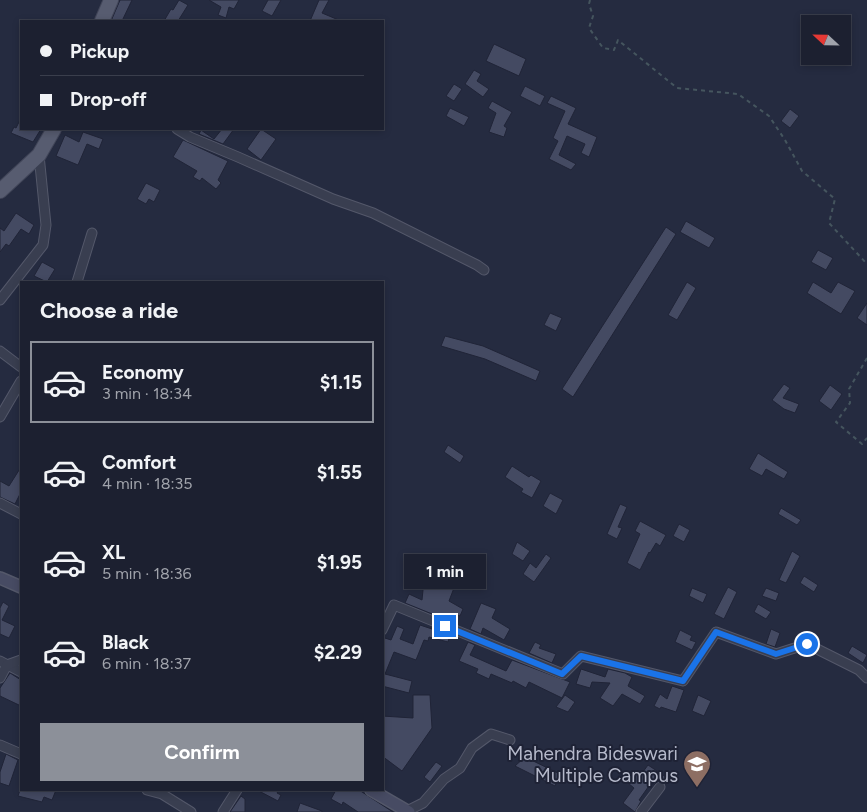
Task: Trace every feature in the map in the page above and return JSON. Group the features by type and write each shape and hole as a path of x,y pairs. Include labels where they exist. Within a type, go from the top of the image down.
{"main road":[{"path":"102,20 111,0"},
{"path":"0,191 40,154 53,130"},
{"path":"0,578 20,587"},
{"path":"373,791 408,811"}],"street":[{"path":"179,130 334,199 373,214 410,233 446,248 484,270"},
{"path":"0,300 43,245 46,225 40,154"},
{"path":"77,281 92,233"},
{"path":"0,351 20,366"},
{"path":"0,417 20,383"},
{"path":"0,503 20,513"},
{"path":"384,626 394,605 562,674 581,656 683,681 716,632 776,654 807,644 858,670 867,678"},
{"path":"4,663 20,660"},
{"path":"4,663 20,671"},
{"path":"0,678 4,663"},
{"path":"408,811 423,803 444,779 460,768 472,748 491,734 510,740"},
{"path":"0,745 20,754"},
{"path":"641,812 660,787"},
{"path":"151,791 162,794 191,812"},
{"path":"223,812 236,791"}],"path":[{"path":"590,0 589,4 593,16 589,28 603,48 614,50 618,40 677,88 738,94 769,116 802,171 835,199 829,223 867,264"},
{"path":"867,358 849,389 850,403 836,422 862,444 867,438"}],"building":[{"path":"120,0 132,0 122,20 111,20"},
{"path":"179,0 188,5 179,20 165,20 171,9 173,10"},
{"path":"209,0 239,0 234,9 229,7 226,18 218,15 221,7"},
{"path":"268,0 281,0 272,16 262,11"},
{"path":"319,0 329,0 322,13 339,20 310,20"},
{"path":"494,44 526,59 519,76 486,61"},
{"path":"474,70 481,74 477,81 489,89 483,97 465,84"},
{"path":"454,84 462,89 454,101 446,96"},
{"path":"525,86 545,96 540,106 520,96"},
{"path":"551,96 576,108 568,124 597,137 589,157 581,153 585,144 567,136 559,155 576,164 571,170 549,159 558,141 553,138 565,111 547,103"},
{"path":"492,101 512,112 504,126 507,128 504,137 489,132 496,113 488,108"},
{"path":"450,108 469,117 464,126 446,116"},
{"path":"790,109 799,116 790,128 781,121"},
{"path":"20,120 20,130 40,130 33,142 11,133 14,127 16,128"},
{"path":"201,130 214,139 221,130 233,130 223,144 199,134"},
{"path":"260,130 276,139 261,160 247,149"},
{"path":"83,132 103,139 99,149 87,144 78,165 56,156 65,135 79,142"},
{"path":"183,140 228,161 218,180 221,183 216,189 202,178 200,181 193,177 197,171 173,157"},
{"path":"146,183 160,190 154,202 149,199 146,204 137,199"},
{"path":"16,213 34,225 29,234 21,229 9,246 6,244 0,252 0,228 4,231"},
{"path":"686,221 715,238 709,248 680,232"},
{"path":"666,227 676,234 573,397 562,389"},
{"path":"818,250 833,258 826,270 811,262"},
{"path":"42,262 55,269 48,281 34,276"},
{"path":"687,282 696,288 677,320 668,315"},
{"path":"813,282 831,293 838,282 855,291 841,314 807,293"},
{"path":"867,303 867,325 857,318"},
{"path":"550,313 562,318 556,331 544,325"},
{"path":"445,336 483,346 540,371 536,381 485,359 441,346"},
{"path":"784,384 790,388 783,398 799,404 795,413 784,409 772,400"},
{"path":"830,385 842,394 831,410 819,401"},
{"path":"448,445 464,456 460,463 444,452"},
{"path":"758,453 788,472 784,479 766,469 762,476 749,469"},
{"path":"512,466 529,477 531,475 541,481 532,498 521,492 523,489 505,477"},
{"path":"20,469 20,494 15,504 0,497 0,481 9,486"},
{"path":"550,493 563,500 556,514 543,506"},
{"path":"620,504 627,507 618,527 622,528 617,539 607,534"},
{"path":"781,508 801,520 797,525 778,514"},
{"path":"640,521 666,535 660,546 656,543 649,552 640,570 627,563 640,534 635,531"},
{"path":"679,524 690,530 684,542 673,536"},
{"path":"517,542 530,551 523,561 512,554"},
{"path":"792,551 800,556 786,583 779,580"},
{"path":"546,554 551,558 534,582 523,574 530,563 536,568"},
{"path":"804,576 818,585 814,592 800,583"},
{"path":"424,580 437,585 435,589 454,588 449,601 463,609 460,616 455,614 452,622 405,603 409,594 422,600"},
{"path":"728,587 737,592 724,619 714,614"},
{"path":"692,588 707,594 703,603 689,596"},
{"path":"766,588 779,593 776,601 762,596"},
{"path":"3,602 9,606 2,620 15,626 9,638 0,634 0,608"},
{"path":"481,603 496,609 492,618 510,629 504,640 483,628 481,634 470,629"},
{"path":"758,604 771,612 766,619 754,612"},
{"path":"420,625 450,635 448,642 429,637 428,641 424,640 416,660 394,652 385,674 412,681 409,693 384,687 385,638 391,640 397,626 404,629 400,639 413,644"},
{"path":"771,629 780,633 775,647 766,644"},
{"path":"680,630 692,636 690,640 696,642 692,650 675,642"},
{"path":"468,642 475,645 470,655 506,671 512,660 570,682 562,698 529,682 526,688 513,681 512,683 491,674 489,679 476,673 478,669 459,661"},
{"path":"535,642 541,645 539,648 556,654 552,663 529,653"},
{"path":"852,646 867,655 863,663 848,653"},
{"path":"581,669 605,677 608,669 625,673 632,677 628,686 645,696 640,704 622,694 613,706 600,698 610,683 592,682 590,688 576,684"},
{"path":"10,673 20,679 20,706 0,696 0,688"},
{"path":"672,686 684,690 676,712 654,706 660,694 667,699"},
{"path":"413,695 430,695 432,728 402,771 384,758 384,716 413,718"},
{"path":"565,695 575,702 568,712 556,707"},
{"path":"698,695 711,701 704,716 692,711"},
{"path":"6,754 18,760 9,786 0,783 0,772"},
{"path":"525,757 560,774 555,786 515,766"},
{"path":"436,762 442,766 430,782 424,777"},
{"path":"648,765 666,777 663,782 658,781 654,785 651,783 639,800 641,801 635,812 623,803 634,788 628,783 636,773 640,776"},
{"path":"20,790 56,791 52,800 44,797 42,802 18,796"},
{"path":"259,791 278,791 277,793 281,795 278,801"},
{"path":"335,791 361,791 393,812 358,812 343,802 342,805 331,799"},
{"path":"241,796 245,799 245,812 230,812"},
{"path":"300,803 322,811 322,812 297,812"}],"place":[{"name":"Mahendra Bideswari Multiple Campus","path":"697,788"}],"route":[{"path":"445,626 562,674 581,656 683,681 716,632 776,654 807,644"}]}
